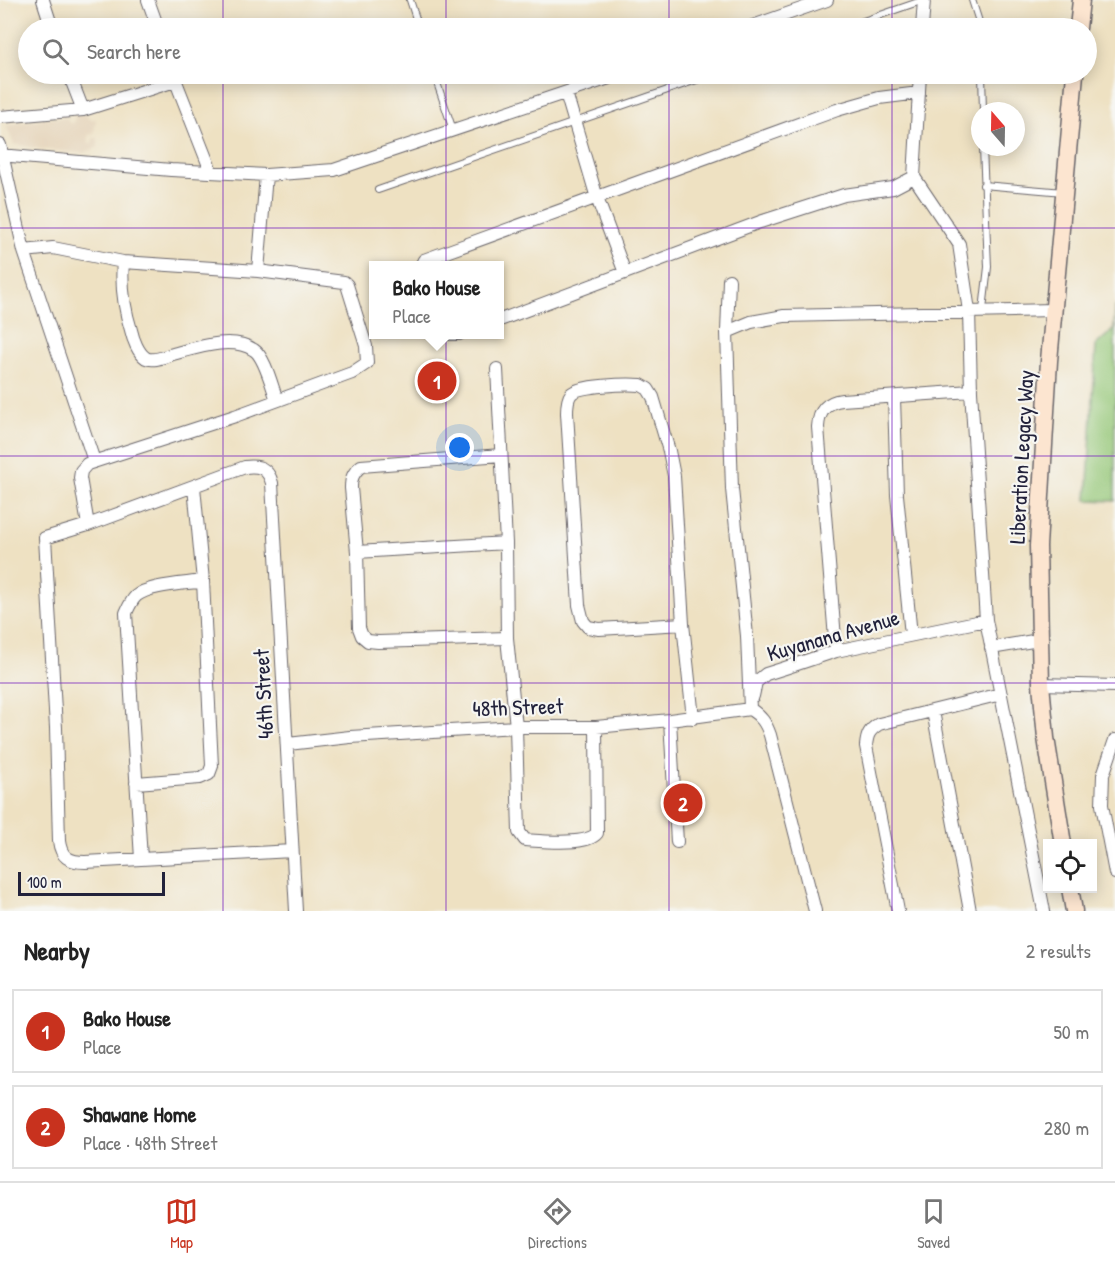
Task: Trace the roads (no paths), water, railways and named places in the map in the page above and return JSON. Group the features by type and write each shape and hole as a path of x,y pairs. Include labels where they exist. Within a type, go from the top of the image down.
{"main road":[{"path":"1079,18 1081,0"},
{"name":"Liberation Legacy Way","path":"1061,839 1046,738 1041,684 1038,546 1044,437 1074,84"},
{"path":"1071,893 1074,911"}],"street":[{"path":"43,0 49,18"},
{"path":"148,0 154,18"},
{"path":"776,18 827,0"},
{"path":"923,18 924,0"},
{"path":"73,84 83,110"},
{"path":"0,117 83,110 155,84"},
{"path":"177,84 210,171"},
{"path":"94,461 24,251 1,152 171,170 266,175 334,170 592,84"},
{"path":"919,84 914,177 959,244 969,311 971,392 986,620 1044,911"},
{"path":"566,93 597,198 625,273"},
{"path":"424,261 837,110 879,99 919,93"},
{"path":"258,271 266,175"},
{"path":"504,318 760,222 844,195 893,188 914,177"},
{"path":"24,251 53,248 123,262 258,271 344,282 347,285 368,355 367,363 360,369 178,436 87,464 81,471 80,477 88,525"},
{"path":"123,262 123,288 128,322 140,351 147,358 156,359 224,343 249,347 257,351 262,360 277,400"},
{"path":"729,280 727,332 732,489 747,636 750,709 766,723 771,735 815,911"},
{"path":"727,332 751,322 784,316 1054,310"},
{"path":"497,369 506,543 507,638 516,727 521,836 525,840 587,839 593,838 597,833 596,727"},
{"path":"683,624 600,629 588,627 583,621 579,605 567,413 567,402 571,394 580,389 641,385 648,389 653,397 674,476 683,624 693,718"},
{"path":"836,651 819,418 822,410 835,401 971,392"},
{"path":"894,398 897,495 911,635"},
{"path":"501,455 361,466 354,472 351,480 357,552 359,628 362,636 368,641 507,638"},
{"name":"46th Street","path":"194,487 255,465 270,474 288,744 296,911"},
{"path":"136,783 200,778 209,774 212,766 203,581 194,487 45,538 55,705 60,850 65,858 74,862 292,851"},
{"path":"357,552 506,543"},
{"path":"141,859 126,613 130,603 137,595 146,591 203,581"},
{"name":"Kuyanana Avenue","path":"750,709 756,681 766,674 836,651 986,620"},
{"path":"991,648 1039,640"},
{"path":"1041,684 1115,686"},
{"path":"898,911 893,897 866,736 879,724 1001,694"},
{"name":"48th Street","path":"288,744 350,737 516,727 596,727 693,718 750,709"},
{"path":"933,711 970,911"},
{"path":"670,720 677,842"},
{"path":"1115,740 1103,775 1102,805 1115,873"}],"lane":[{"path":"410,0 416,18"},
{"path":"872,18 924,0"},
{"path":"972,0 978,18"},
{"path":"437,84 453,130"},
{"path":"378,190 685,84"},
{"path":"982,84 983,102"},
{"path":"983,156 988,267 983,310"},
{"path":"984,185 1064,192"}],"place":[{"name":"Bako House","path":"437,381"},
{"name":"Shawane Home","path":"683,803"}]}
